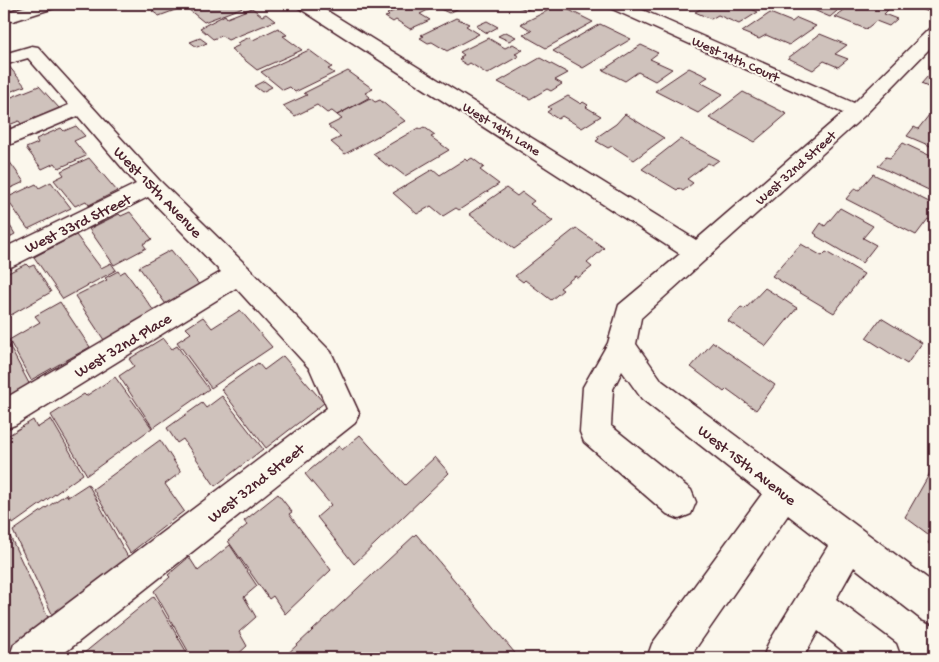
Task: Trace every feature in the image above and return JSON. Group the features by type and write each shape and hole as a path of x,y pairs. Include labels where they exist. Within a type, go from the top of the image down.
{"street":[{"path":"13,16 48,4"},
{"name":"West 14th Lane","path":"305,4 698,253"},
{"name":"West 14th Court","path":"616,4 857,112"},
{"path":"926,4 935,7"},
{"name":"West 32nd Street","path":"621,346 628,313 857,112 935,33"},
{"name":"West 15th Avenue","path":"4,60 32,51 151,186 240,274"},
{"path":"4,140 81,107"},
{"name":"West 33rd Street","path":"4,259 151,186"},
{"name":"West 32nd Street","path":"28,658 344,413 321,361 240,274"},
{"name":"West 32nd Place","path":"4,415 240,274"},
{"path":"621,346 598,387 595,432 679,502"},
{"name":"West 15th Avenue","path":"621,346 652,390 935,607"},
{"path":"666,658 784,492"},
{"path":"782,658 850,541"},
{"path":"813,604 882,658"}],"building":[{"path":"171,4 183,4 186,6 159,16 152,11"},
{"path":"202,4 251,4 204,22 188,9"},
{"path":"367,4 389,4 377,9"},
{"path":"410,4 438,5 420,14 430,20 410,29 396,20 393,22 385,17 389,16 387,14"},
{"path":"451,4 459,8 449,13 438,8 437,6"},
{"path":"512,4 540,4 527,10"},
{"path":"709,4 740,4 758,12 739,24 718,15 711,19 695,12"},
{"path":"805,4 845,4 830,17 809,8 812,6"},
{"path":"852,4 870,4 888,10 884,14 897,19 889,26 876,21 866,29 835,17"},
{"path":"559,5 593,22 546,48 523,35 532,31 521,24"},
{"path":"252,8 262,16 266,14 275,21 228,40 222,36 213,39 200,28 225,15 227,18"},
{"path":"770,13 792,22 797,18 816,26 789,45 766,35 759,39 742,32"},
{"path":"456,18 469,24 466,26 479,34 447,51 432,42 428,43 420,38 424,36 421,35"},
{"path":"487,21 498,27 487,33 476,26"},
{"path":"600,24 631,39 583,68 553,51"},
{"path":"278,28 287,35 283,36 302,50 257,70 231,49 240,45 237,43 250,37 253,40"},
{"path":"506,32 516,37 509,41 498,36"},
{"path":"820,34 847,45 835,54 848,59 838,67 824,61 813,70 788,58"},
{"path":"200,38 207,43 197,47 190,42"},
{"path":"488,38 505,48 513,44 523,50 515,54 519,56 487,74 470,63 467,65 459,60 464,55 460,52"},
{"path":"641,45 658,53 650,59 672,69 655,81 638,72 625,81 603,70"},
{"path":"309,50 332,67 328,69 334,73 295,92 290,87 283,90 261,72"},
{"path":"540,58 568,73 555,80 562,84 551,91 547,89 530,99 498,82"},
{"path":"8,65 25,86 4,94 4,67"},
{"path":"689,68 708,77 700,82 723,94 698,113 655,91"},
{"path":"348,71 373,89 365,93 370,97 337,115 332,111 327,113 317,105 295,116 283,106 307,95 304,93"},
{"path":"928,76 935,79 935,90 921,84"},
{"path":"264,81 272,87 262,92 254,86"},
{"path":"39,86 60,109 22,125 19,121 9,125 4,118 4,100"},
{"path":"743,92 787,114 754,142 709,118"},
{"path":"568,96 581,104 583,102 588,105 586,107 601,116 582,128 562,116 558,119 547,112 551,109 548,107"},
{"path":"370,98 375,102 380,100 405,121 345,154 331,142 341,137 328,126 342,119 337,115"},
{"path":"625,114 664,138 634,160 612,146 608,148 596,141 599,139 597,137 616,124"},
{"path":"929,115 935,118 935,148 907,136 914,127 918,129"},
{"path":"76,126 85,136 74,141 86,156 59,168 55,163 42,169 26,148 38,143 36,139 61,128 64,131"},
{"path":"424,127 435,135 431,137 449,150 405,176 392,166 389,167 373,154 418,128"},
{"path":"680,139 719,160 712,165 708,163 687,179 693,183 683,191 679,188 677,190 642,169"},
{"path":"903,143 935,158 935,193 878,166 886,157 890,158"},
{"path":"4,154 24,182 4,191"},
{"path":"89,158 117,191 89,205 86,201 75,206 54,180 64,175 61,171"},
{"path":"472,158 484,167 480,170 499,184 459,210 456,208 443,216 431,206 417,214 393,193 433,169 440,175 465,159 467,161"},
{"path":"873,174 935,205 935,215 931,221 928,219 916,235 846,199 855,188 859,190"},
{"path":"51,182 71,208 28,229 6,198 36,184 39,188"},
{"path":"506,188 517,196 522,192 534,201 530,204 553,221 514,249 469,214"},
{"path":"840,208 873,226 863,238 876,245 862,263 814,233 821,223 825,226"},
{"path":"130,212 152,239 143,244 146,248 114,265 89,229 119,214 121,216"},
{"path":"4,216 15,234 4,240"},
{"path":"576,228 604,248 587,263 592,267 578,278 575,276 560,288 563,290 551,300 525,280 523,282 515,276"},
{"path":"76,235 101,268 111,263 116,270 63,299 34,257"},
{"path":"801,244 822,256 826,252 864,274 834,313 772,276"},
{"path":"171,250 201,287 168,307 139,267"},
{"path":"26,264 29,267 34,265 51,292 4,319 4,275"},
{"path":"118,271 120,274 125,271 154,311 104,340 75,296 107,280 105,278"},
{"path":"765,288 797,308 766,346 728,321 741,307 745,309"},
{"path":"60,302 90,347 31,380 9,340 40,322 35,316"},
{"path":"240,310 272,347 211,388 177,342 191,333 186,328 203,317 212,328"},
{"path":"881,318 922,343 907,364 866,338"},
{"path":"4,336 33,391 4,404"},
{"path":"163,338 172,349 177,346 209,389 153,428 119,376 134,366 129,359"},
{"path":"713,342 775,385 756,410 727,389 724,392 691,367"},
{"path":"283,356 324,403 266,448 221,389 258,363 264,370"},
{"path":"115,377 152,428 87,475 51,415 84,394 86,396"},
{"path":"222,396 263,449 215,486 183,439 177,443 167,428 202,403 206,408"},
{"path":"51,419 83,474 13,524 4,505 4,438 33,420 37,428"},
{"path":"360,435 405,485 435,457 449,473 354,564 317,517 331,505 305,474 339,446 342,450"},
{"path":"160,440 181,472 165,484 184,511 130,553 93,489"},
{"path":"930,473 935,477 935,548 928,543 932,537 905,517"},
{"path":"88,484 129,559 54,618 13,531 66,494 68,497"},
{"path":"278,494 292,512 289,514 331,570 285,614 273,596 269,599 228,541 247,525 244,521"},
{"path":"9,534 50,622 4,658 4,537"},
{"path":"416,534 519,658 283,658"},
{"path":"230,545 257,586 244,597 256,617 239,632 247,646 234,658 192,658 154,591 170,577 168,575 189,557 198,571"},
{"path":"154,596 190,658 78,658"}]}
